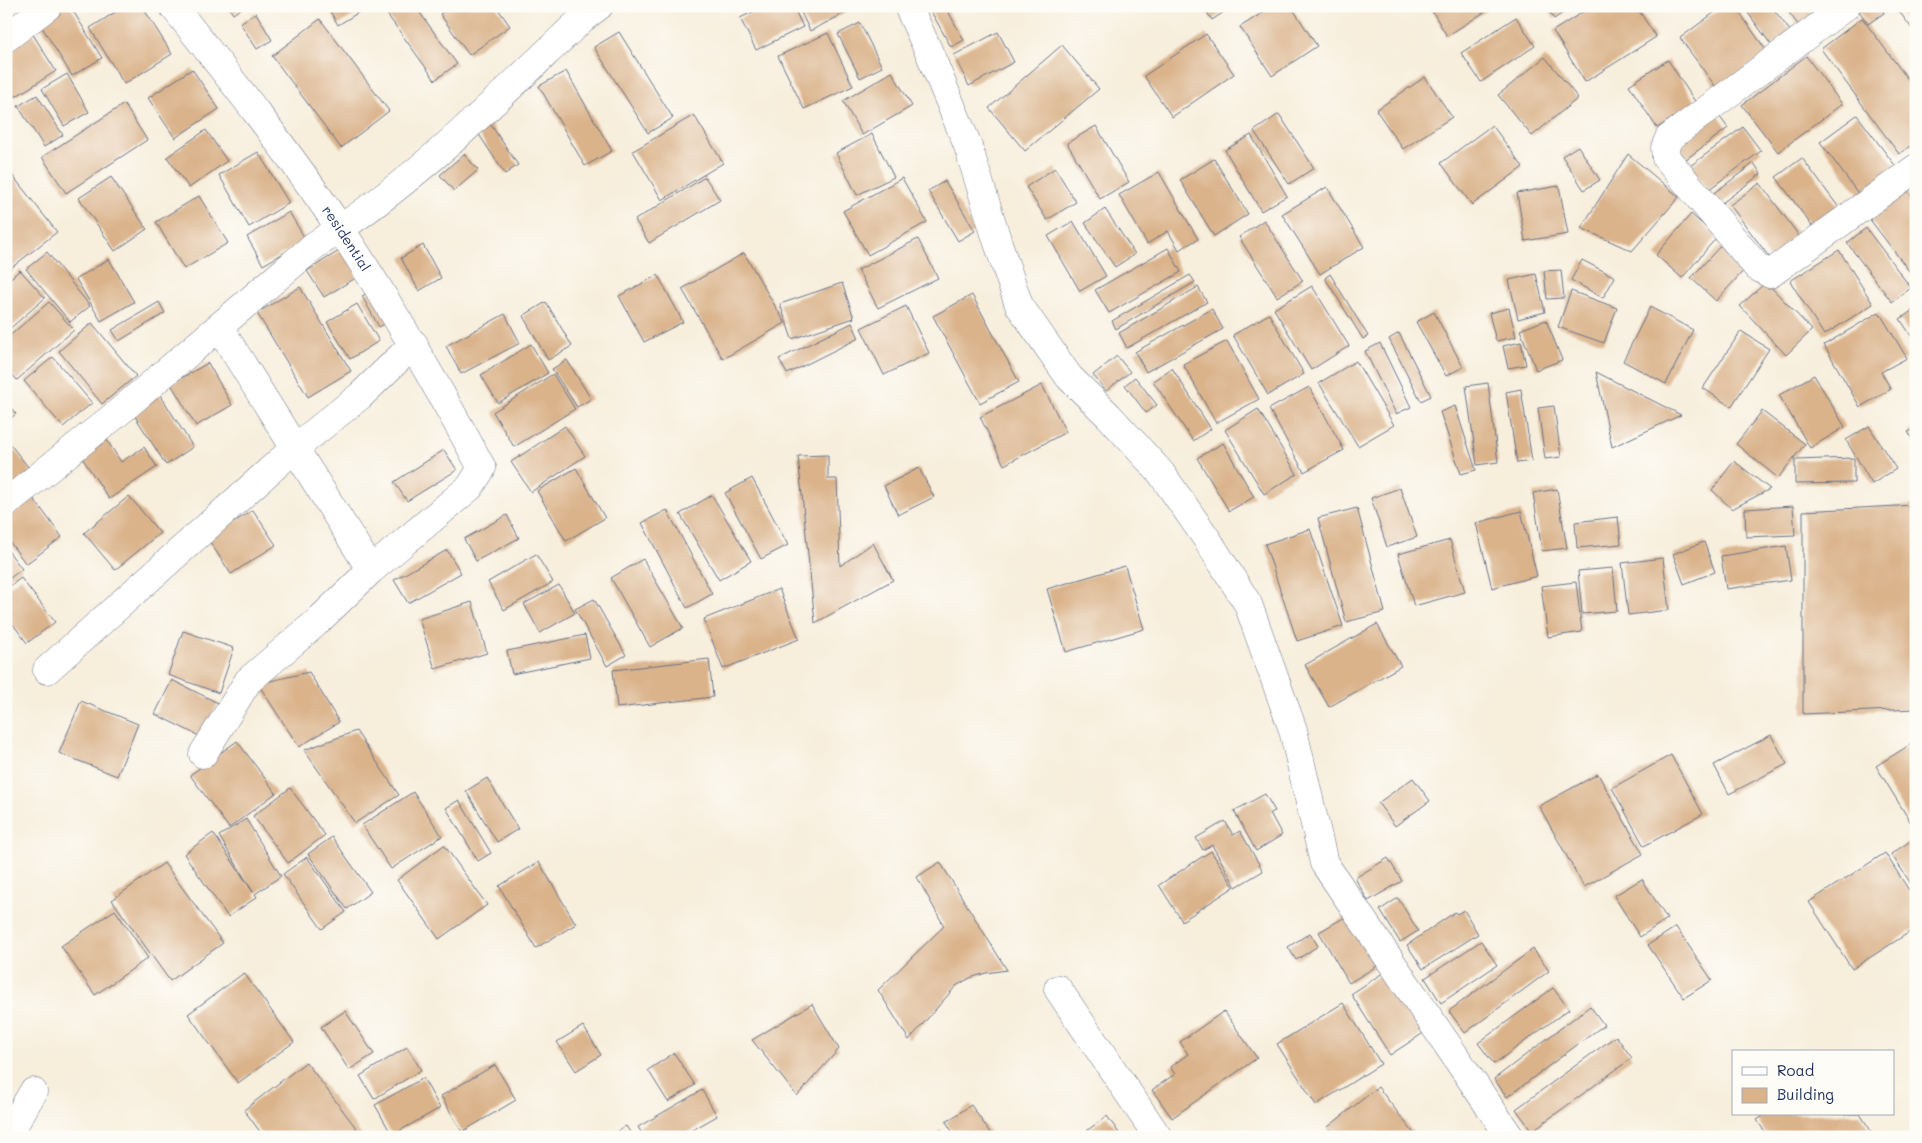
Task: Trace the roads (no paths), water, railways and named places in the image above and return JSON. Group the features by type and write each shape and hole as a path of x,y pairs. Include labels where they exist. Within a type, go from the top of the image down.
{"street":[{"path":"6,38 48,6"},
{"name":"residential","path":"173,6 244,95 340,229 414,344 482,468 470,487 371,570"},
{"path":"6,503 119,412 315,245 411,177 454,140 582,19 599,6"},
{"path":"908,6 968,146 1019,304 1068,377 1109,416 1160,473 1207,539 1248,604 1293,730 1324,863 1510,1137"},
{"path":"1846,6 1669,138 1664,148 1666,158 1757,267 1770,274 1916,168"},
{"path":"203,754 248,681 317,622 371,570 219,327"},
{"path":"47,670 296,448 360,396 414,344"},
{"path":"1058,989 1158,1137"},
{"path":"7,1137 33,1092"}]}
